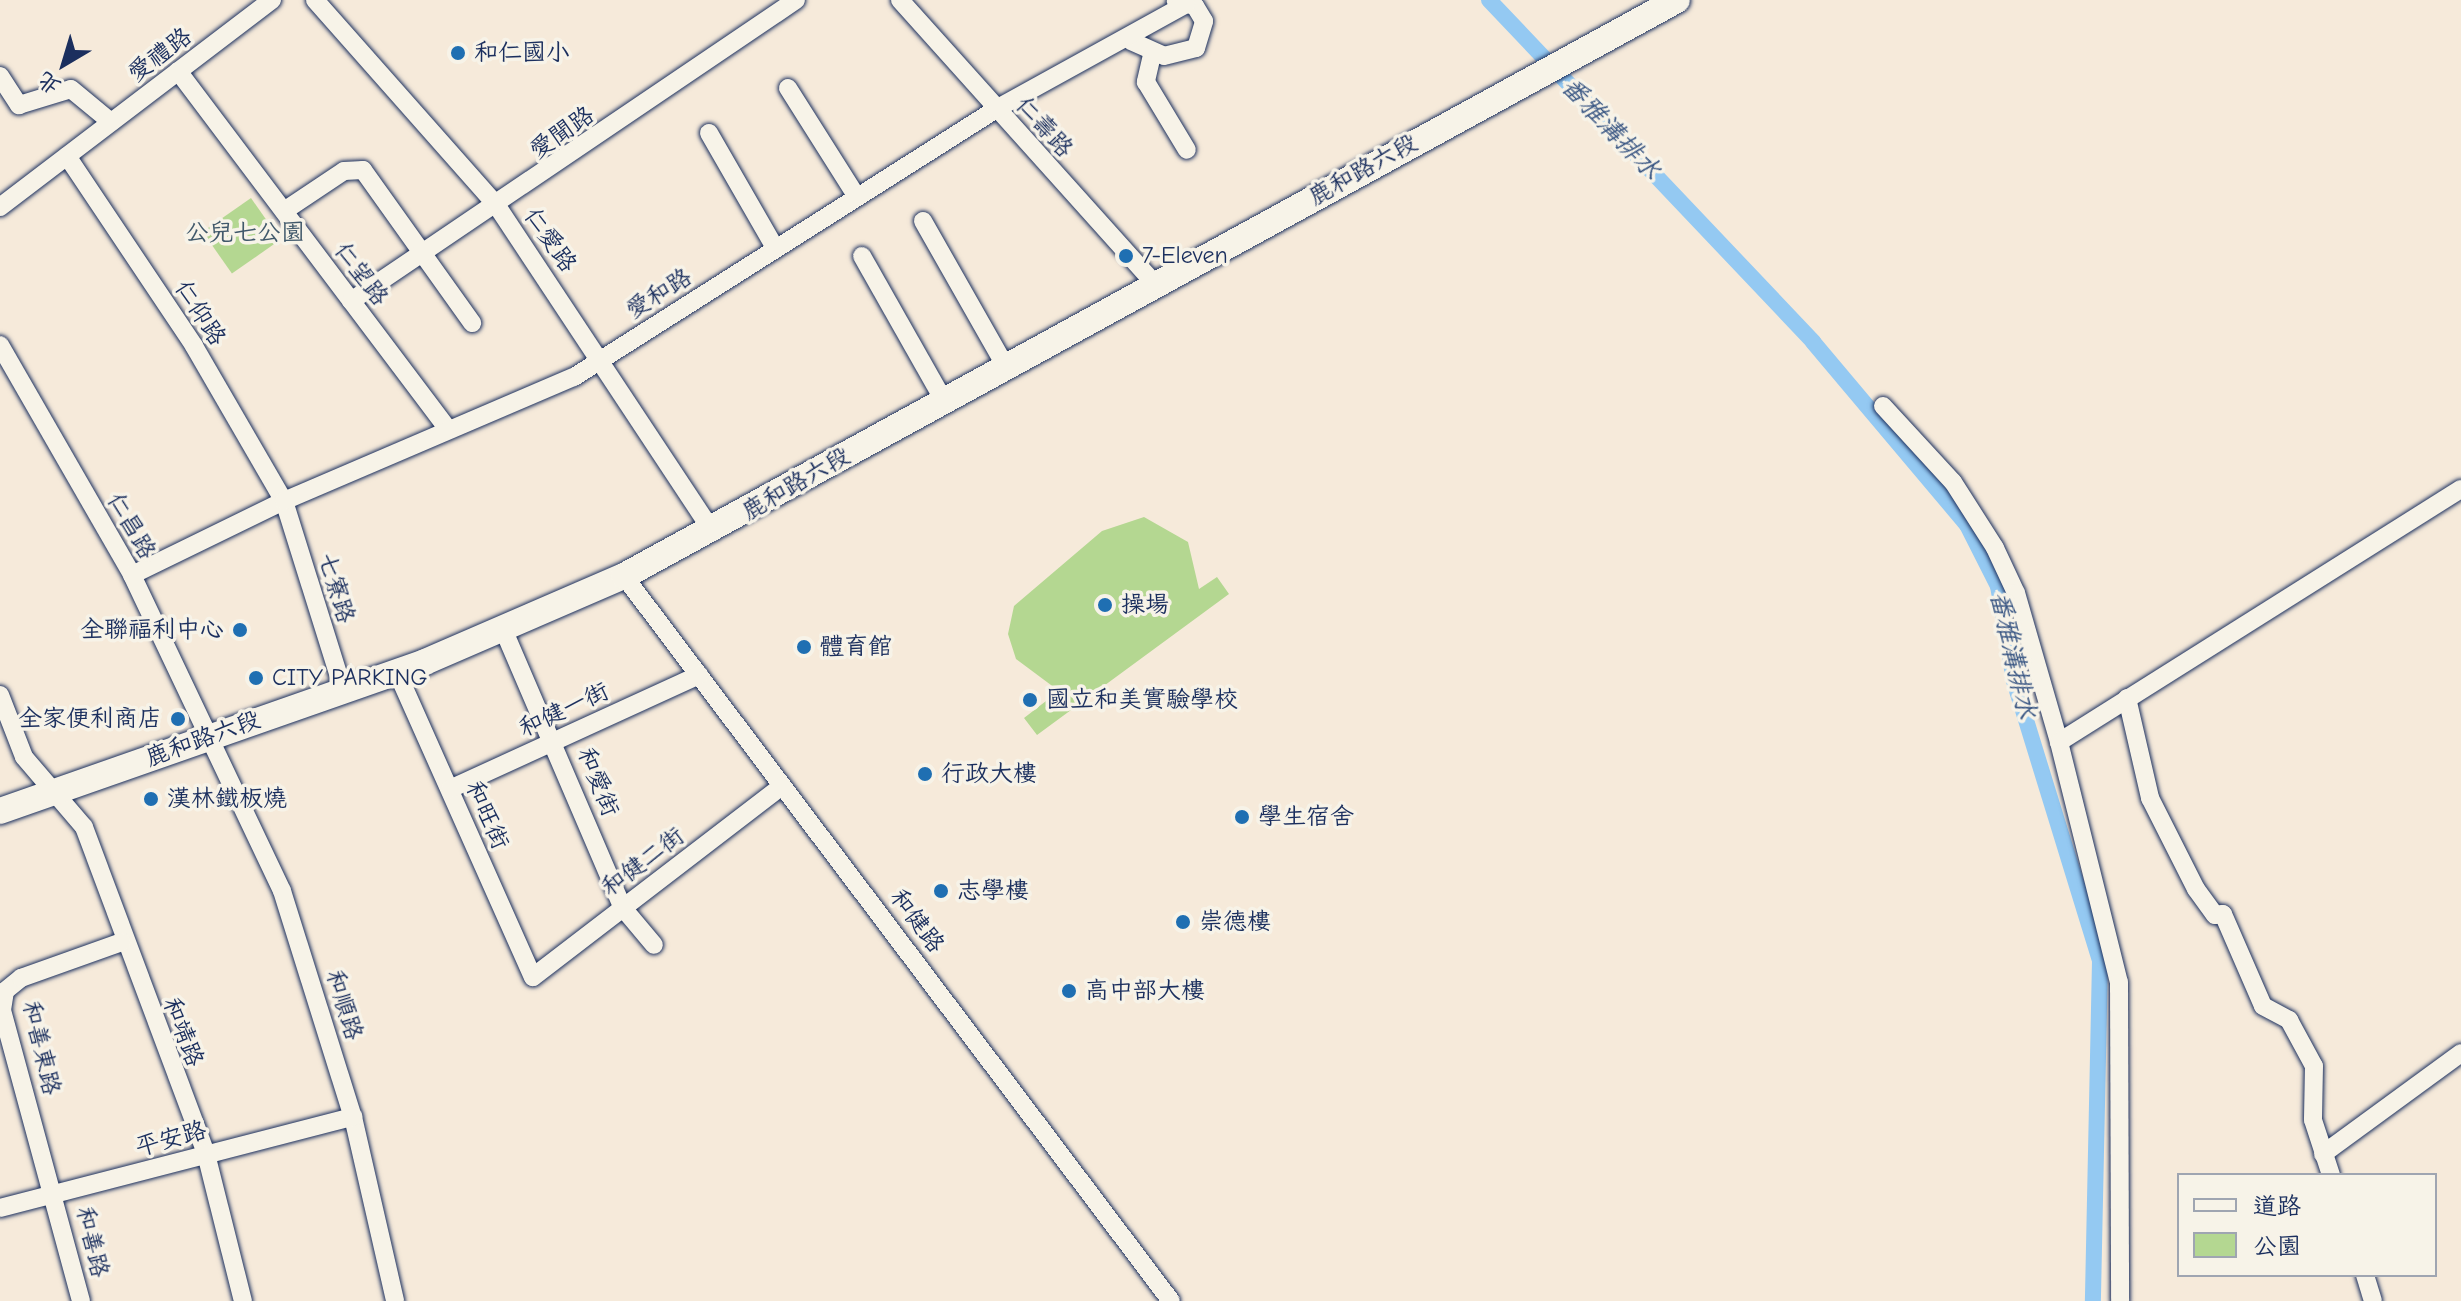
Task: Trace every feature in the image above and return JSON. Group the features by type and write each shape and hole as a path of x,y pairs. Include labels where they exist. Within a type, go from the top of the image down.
{"main road":[{"name":"鹿和路六段","path":"0,811 397,672 504,631 624,576 713,532 1155,284 1677,0"}],"street":[{"name":"愛禮路","path":"0,207 272,0"},
{"name":"仁愛路","path":"315,0 497,206 713,532"},
{"name":"愛聞路","path":"351,301 497,206 796,0"},
{"name":"仁壽路","path":"900,0 1155,284"},
{"name":"愛和路","path":"132,575 284,501 574,377 996,109 1131,41 1180,2"},
{"path":"1131,41 1152,55 1180,56 1204,37 1204,21 1180,2"},
{"path":"1152,55 1146,82 1187,150"},
{"name":"仁望路","path":"178,71 448,429"},
{"path":"0,76 19,105 71,89 111,122"},
{"path":"788,88 857,197"},
{"path":"709,133 775,248"},
{"name":"仁仰路","path":"67,156 194,346 284,501"},
{"path":"284,211 355,168 424,255 472,323"},
{"path":"923,221 1006,367"},
{"path":"862,256 944,401"},
{"name":"仁昌路","path":"0,345 132,575 212,735"},
{"path":"1883,406 1953,482 1995,548 2016,593 2059,742 2119,982 2120,1301"},
{"path":"2059,742 2461,489"},
{"name":"七寮路","path":"284,501 343,689"},
{"name":"和健路","path":"624,576 1172,1298"},
{"name":"和愛街","path":"504,631 555,741 623,908 654,945"},
{"name":"和旺街","path":"397,672 533,977"},
{"name":"和健一街","path":"450,789 699,675"},
{"name":"和靖路","path":"0,695 24,757 84,827 122,942 206,1154 243,1301"},
{"path":"2127,698 2150,798 2196,889 2215,915 2223,914 2263,1006 2289,1020 2314,1066 2313,1120 2330,1173"},
{"name":"和順路","path":"212,735 282,891 353,1117 395,1301"},
{"name":"和健二街","path":"533,977 782,786"},
{"name":"和善東路","path":"57,1194 8,1035 5,991 21,978 122,942"},
{"path":"2323,1154 2461,1053"},
{"name":"平安路","path":"0,1208 353,1117"},
{"name":"和善路","path":"57,1194 81,1301"},
{"path":"2366,1277 2373,1301"}],"green space":[{"name":"公兒七公園","path":"251,198 280,240 232,274 203,232"},
{"path":"1144,517 1188,542 1199,589 1217,577 1229,594 1037,735 1024,718 1059,691 1016,659 1008,634 1014,606 1102,531"}],"waterway":[{"name":"番雅溝排水","path":"1489,0 1813,342 1967,525 1998,586 2014,681 2100,961 2093,1301"}],"place":[{"name":"和仁國小","path":"458,53"},
{"name":"7-Eleven","path":"1126,256"},
{"name":"操場","path":"1105,605"},
{"name":"全聯福利中心","path":"240,630"},
{"name":"體育館","path":"804,647"},
{"name":"CITY PARKING","path":"256,678"},
{"name":"國立和美實驗學校","path":"1030,700"},
{"name":"全家便利商店","path":"178,719"},
{"name":"行政大樓","path":"925,774"},
{"name":"漢林鐵板燒","path":"151,799"},
{"name":"學生宿舍","path":"1242,817"},
{"name":"志學樓","path":"941,891"},
{"name":"崇德樓","path":"1183,922"},
{"name":"高中部大樓","path":"1069,991"}]}
